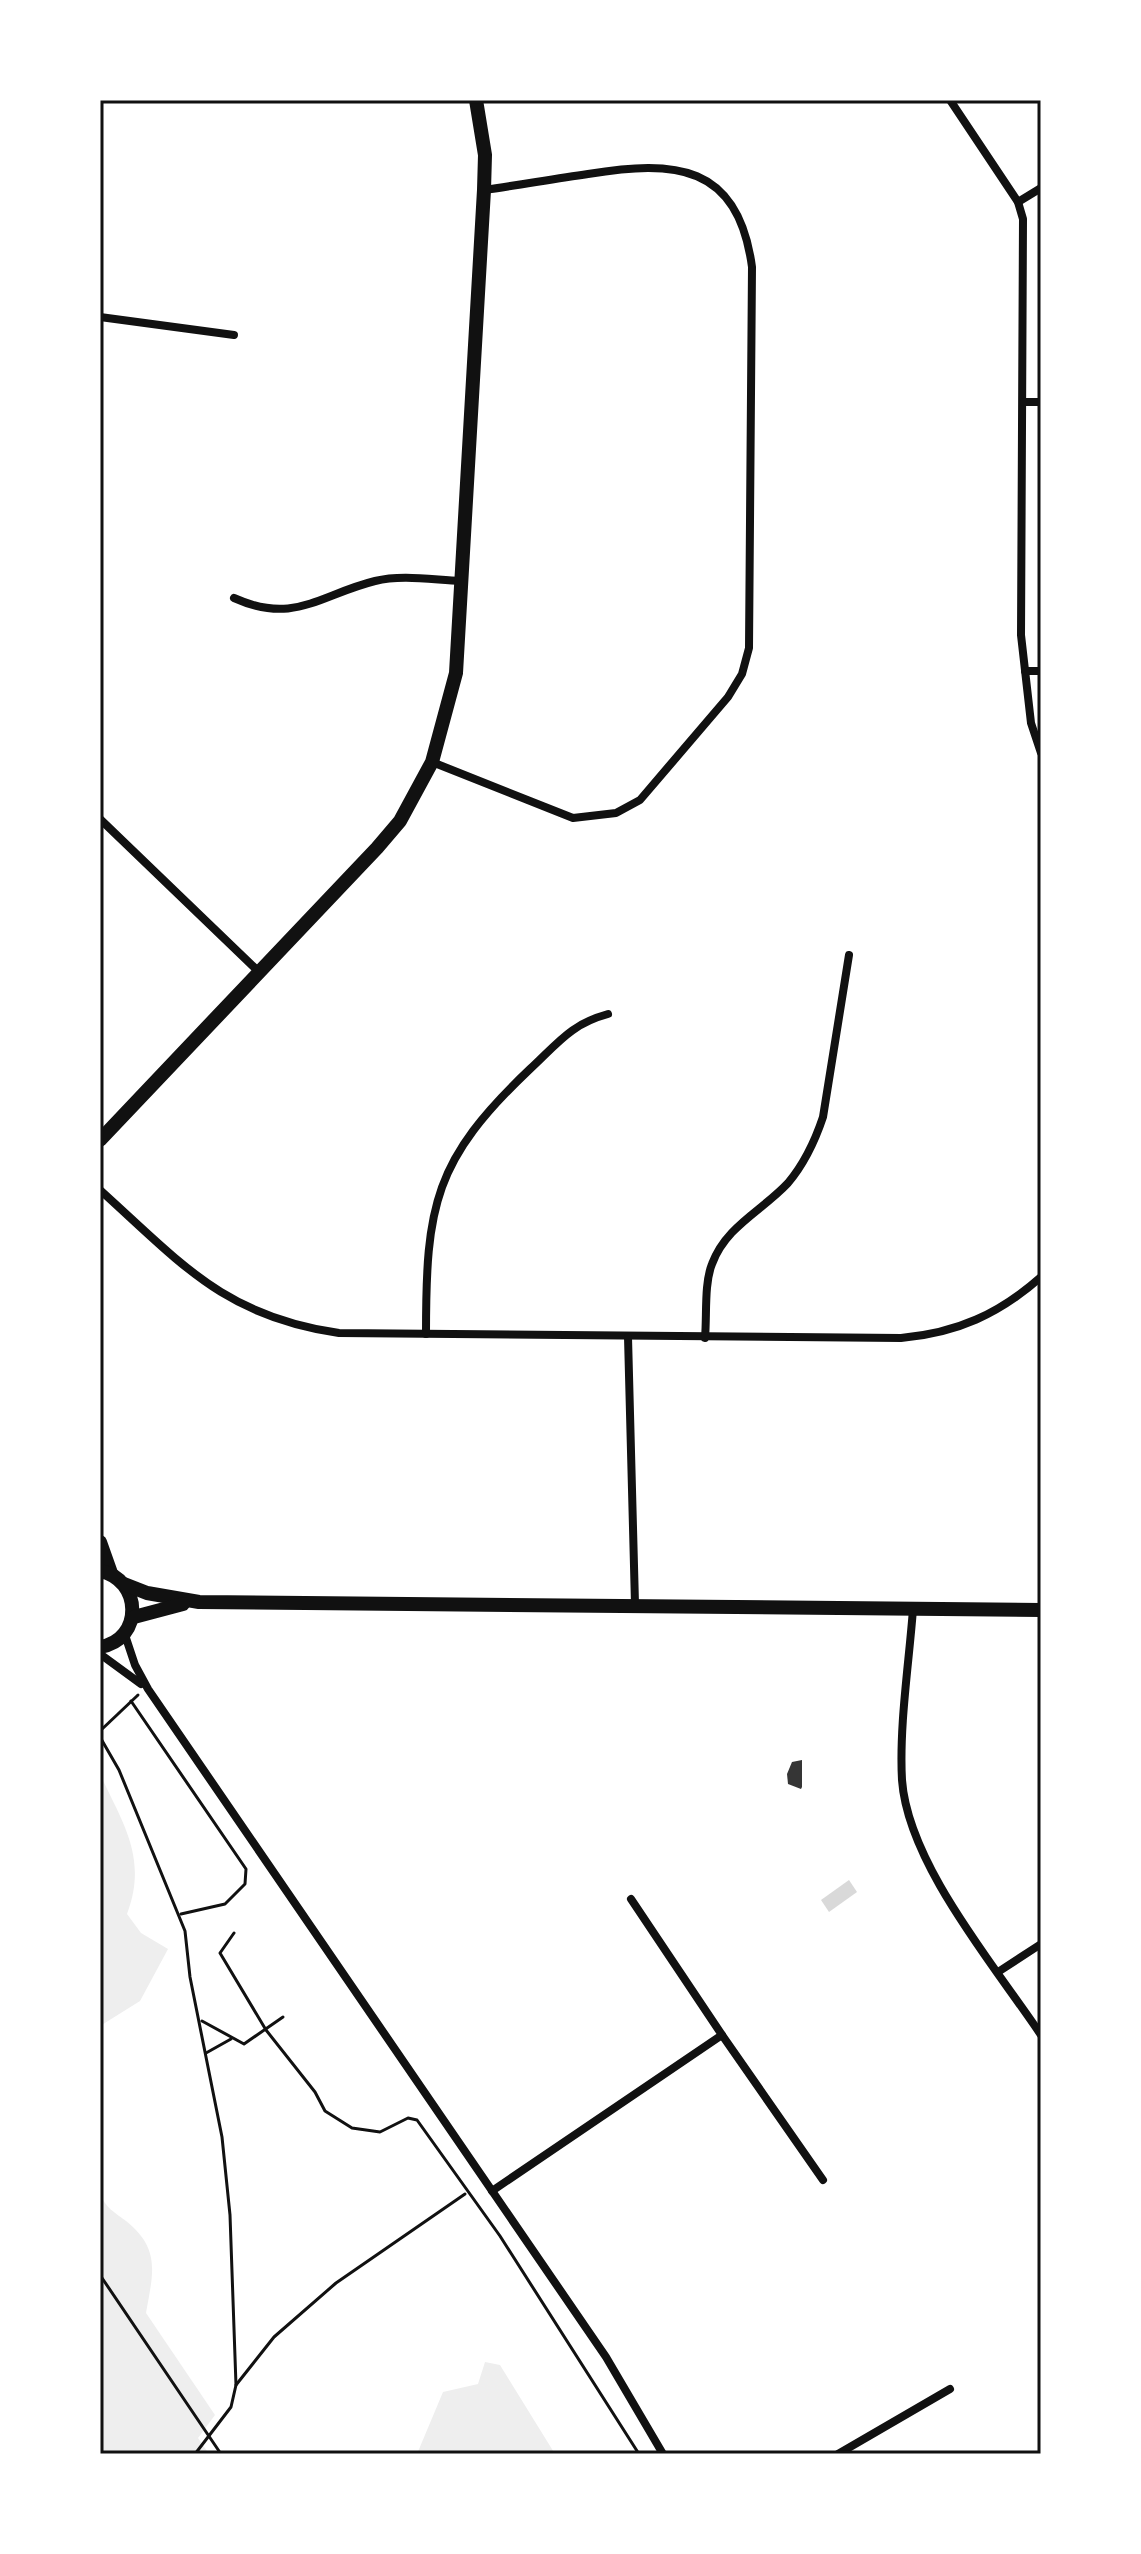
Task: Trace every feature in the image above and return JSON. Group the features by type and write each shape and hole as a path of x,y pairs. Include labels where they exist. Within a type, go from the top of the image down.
{"street":[{"path":"100,1140 400,821 432,762 456,673 484,190 485,155 476,100"},
{"path":"950,100 1018,202 1024,236 1021,635 1031,723 1041,753"},
{"path":"432,762 573,818 616,813 640,800 728,697 742,674 749,648 752,267 739,222 709,183 671,167 638,166 484,190"},
{"path":"1018,202 1041,188"},
{"path":"100,317 234,335"},
{"path":"1024,402 1041,402"},
{"path":"234,598 255,608 276,611 319,603 376,580 461,581"},
{"path":"1025,671 1041,671"},
{"path":"100,819 258,971"},
{"path":"705,1338 711,1265 723,1243 737,1225 787,1184 814,1142 823,1117 849,955"},
{"path":"426,1334 429,1225 442,1180 465,1140 497,1100 580,1022 608,1014"},
{"path":"100,1190 217,1292 281,1321 339,1333 705,1338 935,1335 967,1326 996,1311 1041,1277"},
{"path":"628,1337 635,1604"},
{"path":"100,1542 105,1572 124,1584 157,1595 199,1602 1041,1610"},
{"path":"100,1647 117,1642 125,1635 134,1617 130,1594 124,1584"},
{"path":"134,1617 199,1602"},
{"path":"913,1609 902,1780 907,1804 924,1855 943,1890 1041,2035"},
{"path":"125,1635 135,1665 148,1689 606,2357 663,2454"},
{"path":"100,1654 148,1689"},
{"path":"631,1899 823,2180"},
{"path":"998,1972 1041,1944"},
{"path":"492,2191 722,2035"},
{"path":"838,2454 950,2389"}],"path":[{"path":"100,1731 148,1689"},
{"path":"131,1701 246,1869 245,1884 225,1904 181,1914"},
{"path":"100,1737 119,1770 150,1849 181,1914 190,1977 222,2137 230,2215 236,2385 231,2407 195,2454"},
{"path":"234,1933 220,1953 266,2030 315,2092 325,2111 352,2128 380,2132 408,2118 417,2120 523,2271 639,2454"},
{"path":"200,2020 244,2044 283,2017"},
{"path":"206,2053 232,2039"},
{"path":"236,2385 274,2337 336,2283 466,2193"},
{"path":"100,2275 221,2454"}],"shaded area":[{"path":"100,1774 124,1826 134,1858 133,1894 127,1914 141,1933 168,1949 140,2001 100,2026"},
{"path":"849,1880 857,1892 829,1912 821,1900"},
{"path":"100,2194 114,2212 137,2231 150,2252 152,2274 146,2313 215,2415 198,2438 209,2454 100,2454"},
{"path":"485,2362 500,2365 555,2454 417,2454 443,2392 478,2384"}],"building":[{"path":"802,1760 801,1789 788,1784 787,1774 792,1762"}]}
